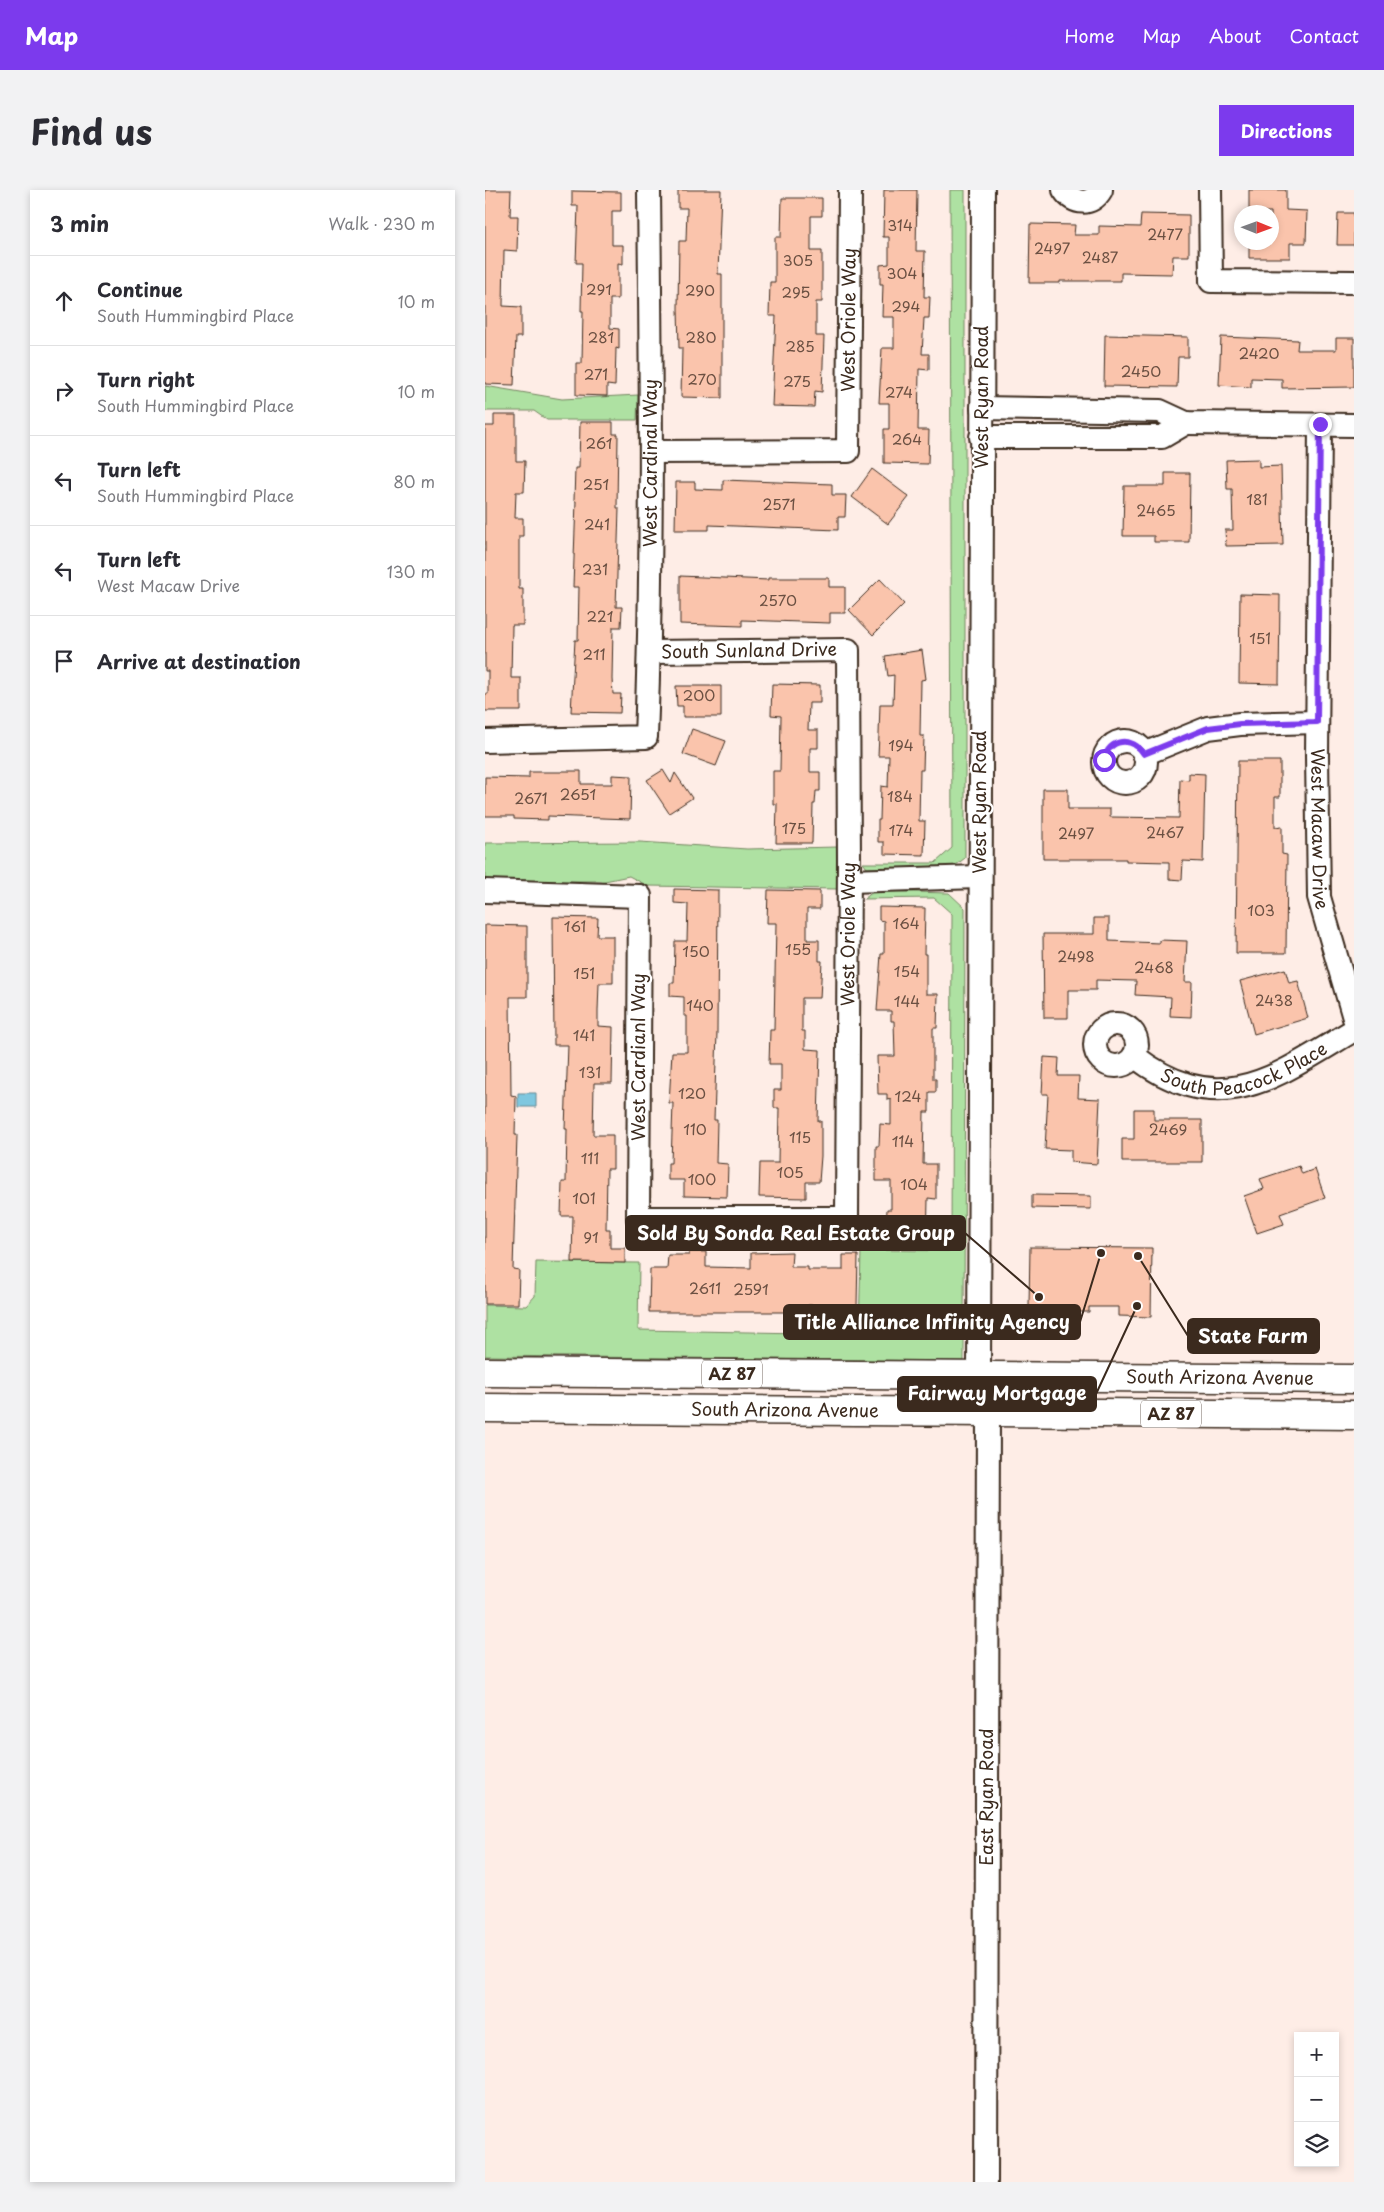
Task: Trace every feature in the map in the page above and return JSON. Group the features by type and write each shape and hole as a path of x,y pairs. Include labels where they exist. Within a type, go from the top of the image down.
{"main road":[{"name":"South Arizona Avenue","path":"485,1372 1354,1379"},
{"name":"South Arizona Avenue","path":"485,1408 1354,1415"}],"street":[{"name":"West Cardinal Way","path":"485,741 646,737 650,652 649,190"},
{"name":"West Oriole Way","path":"651,452 848,451 850,190"},
{"name":"West Ryan Road","path":"983,190 979,877 979,1375 988,1412"},
{"path":"1064,190 1073,200 1086,202 1093,200 1101,190"},
{"path":"1210,190 1211,281 1354,282"},
{"path":"982,408 1160,411 1186,423 1354,425"},
{"path":"981,438 1162,437 1186,423"},
{"name":"West Macaw Drive","path":"1320,424 1317,722 1319,897 1354,1018"},
{"name":"West Oriole Way","path":"638,1218 847,1218 848,650"},
{"name":"South Sunland Drive","path":"650,652 848,650"},
{"path":"1144,754 1208,728 1240,724 1317,722"},
{"path":"849,880 979,877"},
{"name":"West Cardianl Way","path":"485,891 640,896 638,1218"},
{"name":"South Peacock Place","path":"1134,1056 1150,1068 1174,1081 1202,1089 1234,1089 1261,1082 1285,1072 1354,1030"},
{"name":"East Ryan Road","path":"986,2182 988,1412"}],"green space":[{"path":"950,190 965,190 965,858 951,869 867,868 863,863 935,863 952,848"},
{"path":"485,386 562,399 638,395 637,420 547,420 534,411 485,411"},
{"path":"640,842 747,849 838,847 838,889 648,886 629,876 605,881 485,881 485,843"},
{"path":"874,891 949,893 965,908 964,1361 485,1356 485,1305 526,1306 535,1296 536,1262 639,1263 638,1330 859,1334 861,1250 951,1251 952,914 934,898 864,899"}],"water":[{"path":"518,1093 536,1093 536,1107 518,1107"}],"building":[{"path":"485,190 511,190 510,216 518,216 517,251 504,250 503,306 521,307 521,337 516,337 514,385 485,384"},
{"path":"678,190 721,190 718,274 722,274 722,398 681,397 682,348 679,348 678,308 679,241 686,241 687,208 678,208"},
{"path":"884,190 917,190 916,251 925,251 924,297 930,297 929,318 924,318 922,354 929,354 929,370 919,369 918,430 929,430 928,464 884,463 884,429 889,429 889,403 879,403 882,348 894,348 894,317 882,317 883,284 880,284 880,265 889,264 889,237 883,237"},
{"path":"1249,190 1286,190 1286,210 1307,211 1306,243 1290,243 1290,258 1249,258 1249,250 1279,250 1279,205 1249,205"},
{"path":"572,191 621,192 621,211 612,211 612,245 623,245 623,264 618,263 618,299 610,299 610,328 619,329 619,349 616,348 615,386 607,385 607,396 576,395 576,363 582,363 583,311 581,311 582,263 576,263 578,206 572,206"},
{"path":"782,198 822,198 822,216 811,216 811,251 822,251 822,302 816,302 816,336 824,336 822,392 815,391 814,407 772,406 776,316 769,316 770,282 775,282 775,237 781,237"},
{"path":"1338,213 1354,213 1354,245 1337,245"},
{"path":"1141,214 1189,215 1189,256 1173,256 1172,274 1121,273 1121,281 1029,283 1030,224 1075,225 1074,235 1099,235 1099,226 1140,227"},
{"path":"1105,335 1188,337 1188,357 1178,357 1177,387 1104,386"},
{"path":"1221,337 1298,340 1297,350 1336,350 1336,338 1354,338 1354,387 1282,388 1282,379 1251,378 1251,387 1219,385"},
{"path":"494,415 516,415 516,461 525,461 524,492 516,492 515,518 523,518 523,536 519,536 519,589 523,589 523,625 512,625 511,678 521,678 521,711 485,711 485,694 488,694 488,671 485,671 485,426 494,426"},
{"path":"580,422 613,422 613,434 618,434 617,508 619,508 616,607 622,607 621,627 613,627 612,679 613,694 621,694 620,713 571,712 575,640 578,640 579,587 573,587 576,501 574,501 575,468 579,468"},
{"path":"1259,459 1259,467 1281,466 1283,545 1226,546 1225,530 1233,530 1232,489 1227,489 1226,460"},
{"path":"872,469 909,497 888,524 852,497"},
{"path":"1165,473 1190,473 1189,542 1154,542 1154,536 1123,536 1124,486 1165,486"},
{"path":"723,480 832,484 832,495 846,495 845,517 838,517 838,530 709,525 709,530 675,530 676,482 695,482 695,489 723,490"},
{"path":"680,576 768,580 768,578 829,578 829,587 845,587 845,613 830,613 830,623 742,620 742,626 680,624"},
{"path":"880,579 904,604 873,635 849,610"},
{"path":"1240,594 1280,595 1279,684 1239,683"},
{"path":"922,650 926,679 921,680 920,736 924,736 923,770 920,770 919,821 925,821 924,855 884,854 884,842 878,842 878,820 880,820 881,786 888,787 889,756 878,756 880,704 893,704 894,675 888,676 885,656"},
{"path":"772,684 820,685 820,703 809,703 808,730 818,730 818,748 810,748 810,772 820,772 820,791 816,791 815,804 813,804 812,843 776,843 777,804 773,804 773,771 780,771 781,716 771,715"},
{"path":"676,686 721,686 721,717 683,717 683,706 677,706"},
{"path":"692,729 726,741 716,766 683,754"},
{"path":"1238,761 1280,761 1280,797 1275,797 1275,827 1282,826 1282,854 1287,855 1286,953 1236,953"},
{"path":"663,770 671,783 675,773 692,798 669,813 647,780"},
{"path":"581,771 581,784 612,784 612,775 631,776 630,819 548,816 548,820 514,819 514,816 485,816 485,777 529,778 529,772"},
{"path":"1189,773 1205,774 1203,862 1183,861 1182,880 1169,879 1169,862 1126,861 1126,859 1043,859 1043,789 1068,789 1068,809 1110,809 1110,817 1179,818 1180,779 1189,780"},
{"path":"674,889 718,890 714,1120 717,1120 716,1163 728,1164 727,1197 684,1196 684,1180 668,1180 668,1163 671,1163 673,1103 669,1103 672,1052 687,1052 687,1016 684,1016 684,997 670,996 670,983 674,983 675,941 687,941 688,904 674,903"},
{"path":"768,890 820,891 820,909 807,909 807,940 819,940 819,961 822,961 820,998 802,998 802,1031 805,1031 805,1049 820,1050 818,1121 821,1121 821,1156 819,1182 806,1182 806,1198 759,1197 760,1163 778,1163 779,1108 774,1108 774,1090 781,1090 781,1064 769,1064 770,1030 774,1030 776,923 767,923"},
{"path":"879,907 925,908 924,954 926,954 926,994 938,994 937,1028 933,1028 933,1079 936,1079 936,1092 929,1092 929,1112 924,1112 923,1164 936,1164 936,1199 928,1198 927,1246 872,1244 872,1228 886,1228 887,1209 891,1209 891,1181 876,1181 876,1146 879,1146 880,1124 891,1125 891,1099 887,1100 887,1094 878,1094 877,1056 895,1056 894,1021 891,1021 891,1011 877,1011 881,954 884,954 884,921 879,920"},
{"path":"553,917 598,918 597,936 613,936 613,983 599,983 598,1011 598,1026 613,1027 612,1083 594,1083 593,1135 613,1135 613,1169 607,1169 606,1229 610,1229 610,1248 625,1248 625,1263 572,1262 573,1216 561,1216 562,1182 566,1182 567,1129 565,1129 568,1045 554,1045"},
{"path":"1094,918 1109,918 1109,941 1160,943 1160,940 1187,941 1185,982 1192,982 1191,1017 1170,1016 1171,997 1135,995 1136,981 1096,980 1096,990 1068,990 1068,1018 1044,1018 1043,934 1094,934"},
{"path":"485,925 527,926 527,997 510,997 511,1095 516,1096 515,1135 517,1135 513,1269 519,1270 518,1304 485,1304"},
{"path":"1285,969 1289,983 1298,981 1308,1018 1254,1034 1240,981"},
{"path":"1044,1057 1059,1058 1058,1076 1079,1076 1078,1098 1100,1099 1097,1164 1071,1162 1071,1150 1045,1149 1048,1094 1042,1094"},
{"path":"1134,1109 1154,1109 1154,1120 1202,1120 1202,1162 1122,1162 1122,1139 1134,1139"},
{"path":"1299,1166 1302,1174 1315,1169 1325,1198 1280,1214 1284,1224 1257,1233 1244,1196 1264,1189 1260,1179"},
{"path":"1032,1195 1091,1196 1091,1209 1032,1208"},
{"path":"1030,1247 1152,1248 1151,1317 1119,1316 1119,1307 1089,1307 1089,1312 1063,1312 1063,1307 1029,1307"},
{"path":"689,1252 706,1252 706,1267 751,1268 751,1253 792,1252 791,1267 808,1267 808,1270 843,1270 843,1255 858,1255 857,1306 808,1305 808,1312 649,1312 650,1269 667,1269 668,1255 689,1255"}],"place":[{"name":"Title Alliance Infinity Agency","path":"1101,1253"},
{"name":"State Farm","path":"1138,1256"},
{"name":"Sold By Sonda Real Estate Group","path":"1039,1297"},
{"name":"Fairway Mortgage","path":"1137,1306"}],"route":[{"path":"1104,760 1110,747 1122,741 1135,744 1144,754 1208,728 1240,724 1317,722 1320,424"}]}
